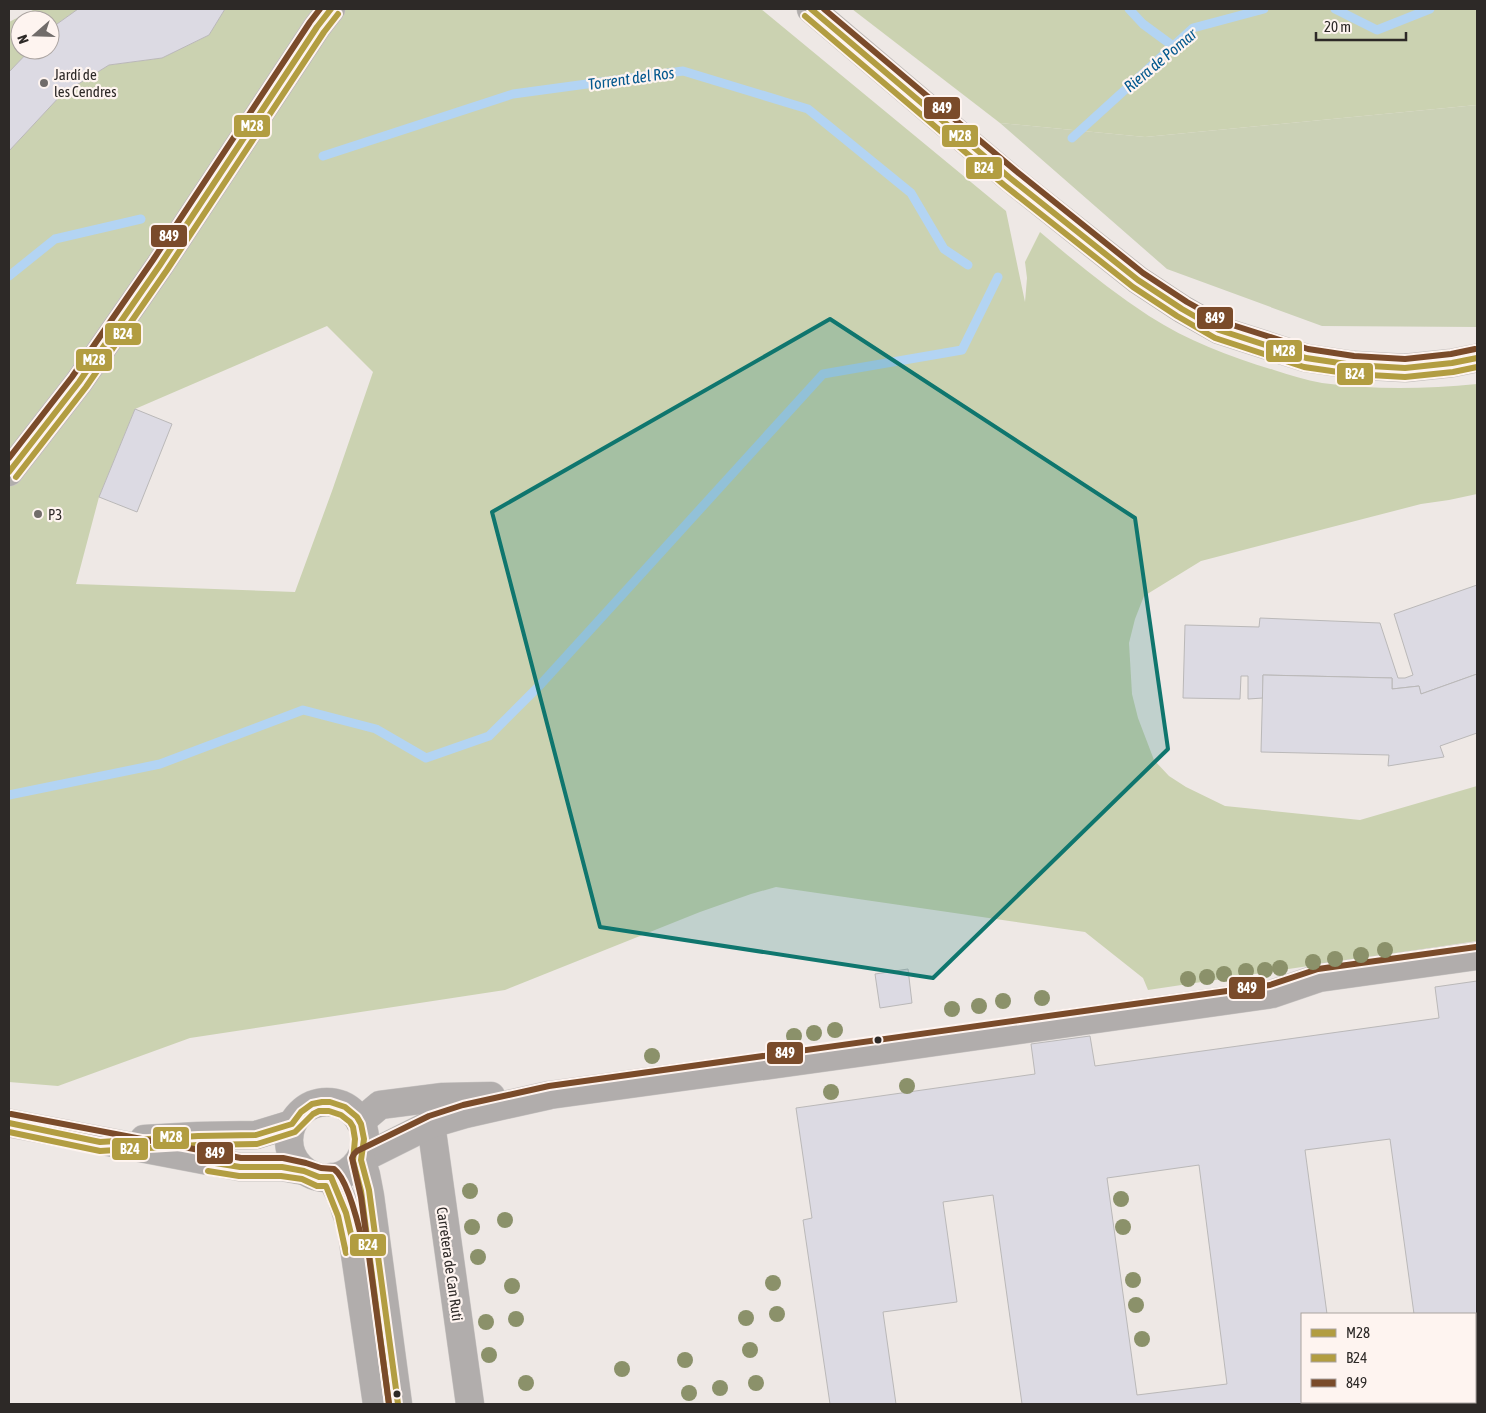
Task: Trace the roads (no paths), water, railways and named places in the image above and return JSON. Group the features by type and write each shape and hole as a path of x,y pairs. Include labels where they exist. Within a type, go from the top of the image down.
{"street":[{"path":"9,472 79,382 160,265 331,9"},
{"path":"811,9 1010,178 1099,250 1138,280 1182,309 1219,330 1306,358 1353,365 1405,368 1452,363 1477,358"},
{"path":"9,1123 100,1142 240,1167 282,1167 304,1171 315,1176 331,1177 349,1170 360,1158 431,1124 465,1114 550,1095 1272,994 1319,978 1477,956"},
{"path":"360,1122 380,1105 443,1097 550,1095"},
{"path":"304,1171 290,1151 289,1139 296,1116 306,1108 317,1103 326,1102 338,1103 353,1112 360,1122 364,1138 360,1158 370,1196 398,1404"},
{"path":"100,1142 198,1136 256,1135 292,1124"},
{"name":"Carretera de Can Ruti","path":"431,1124 470,1404"},
{"path":"331,1177 341,1197 351,1227 377,1404"}],"waterway":[{"path":"1129,9 1143,24 1173,46"},
{"name":"Riera de Pomar","path":"1072,138 1193,28 1264,9"},
{"name":"Riera de Pomar","path":"1335,9 1377,30 1430,9"},
{"name":"Torrent del Ros","path":"323,156 513,94 683,71 808,109 911,193 944,249 968,265"},
{"name":"Torrent del Ros","path":"9,276 55,239 141,219"},
{"path":"9,795 160,764 303,710 376,729 426,758 489,736 541,684 823,374 962,350 998,277"}],"place":[{"name":"Jardí de les Cendres","path":"44,83"},
{"name":"P3","path":"38,514"}]}
